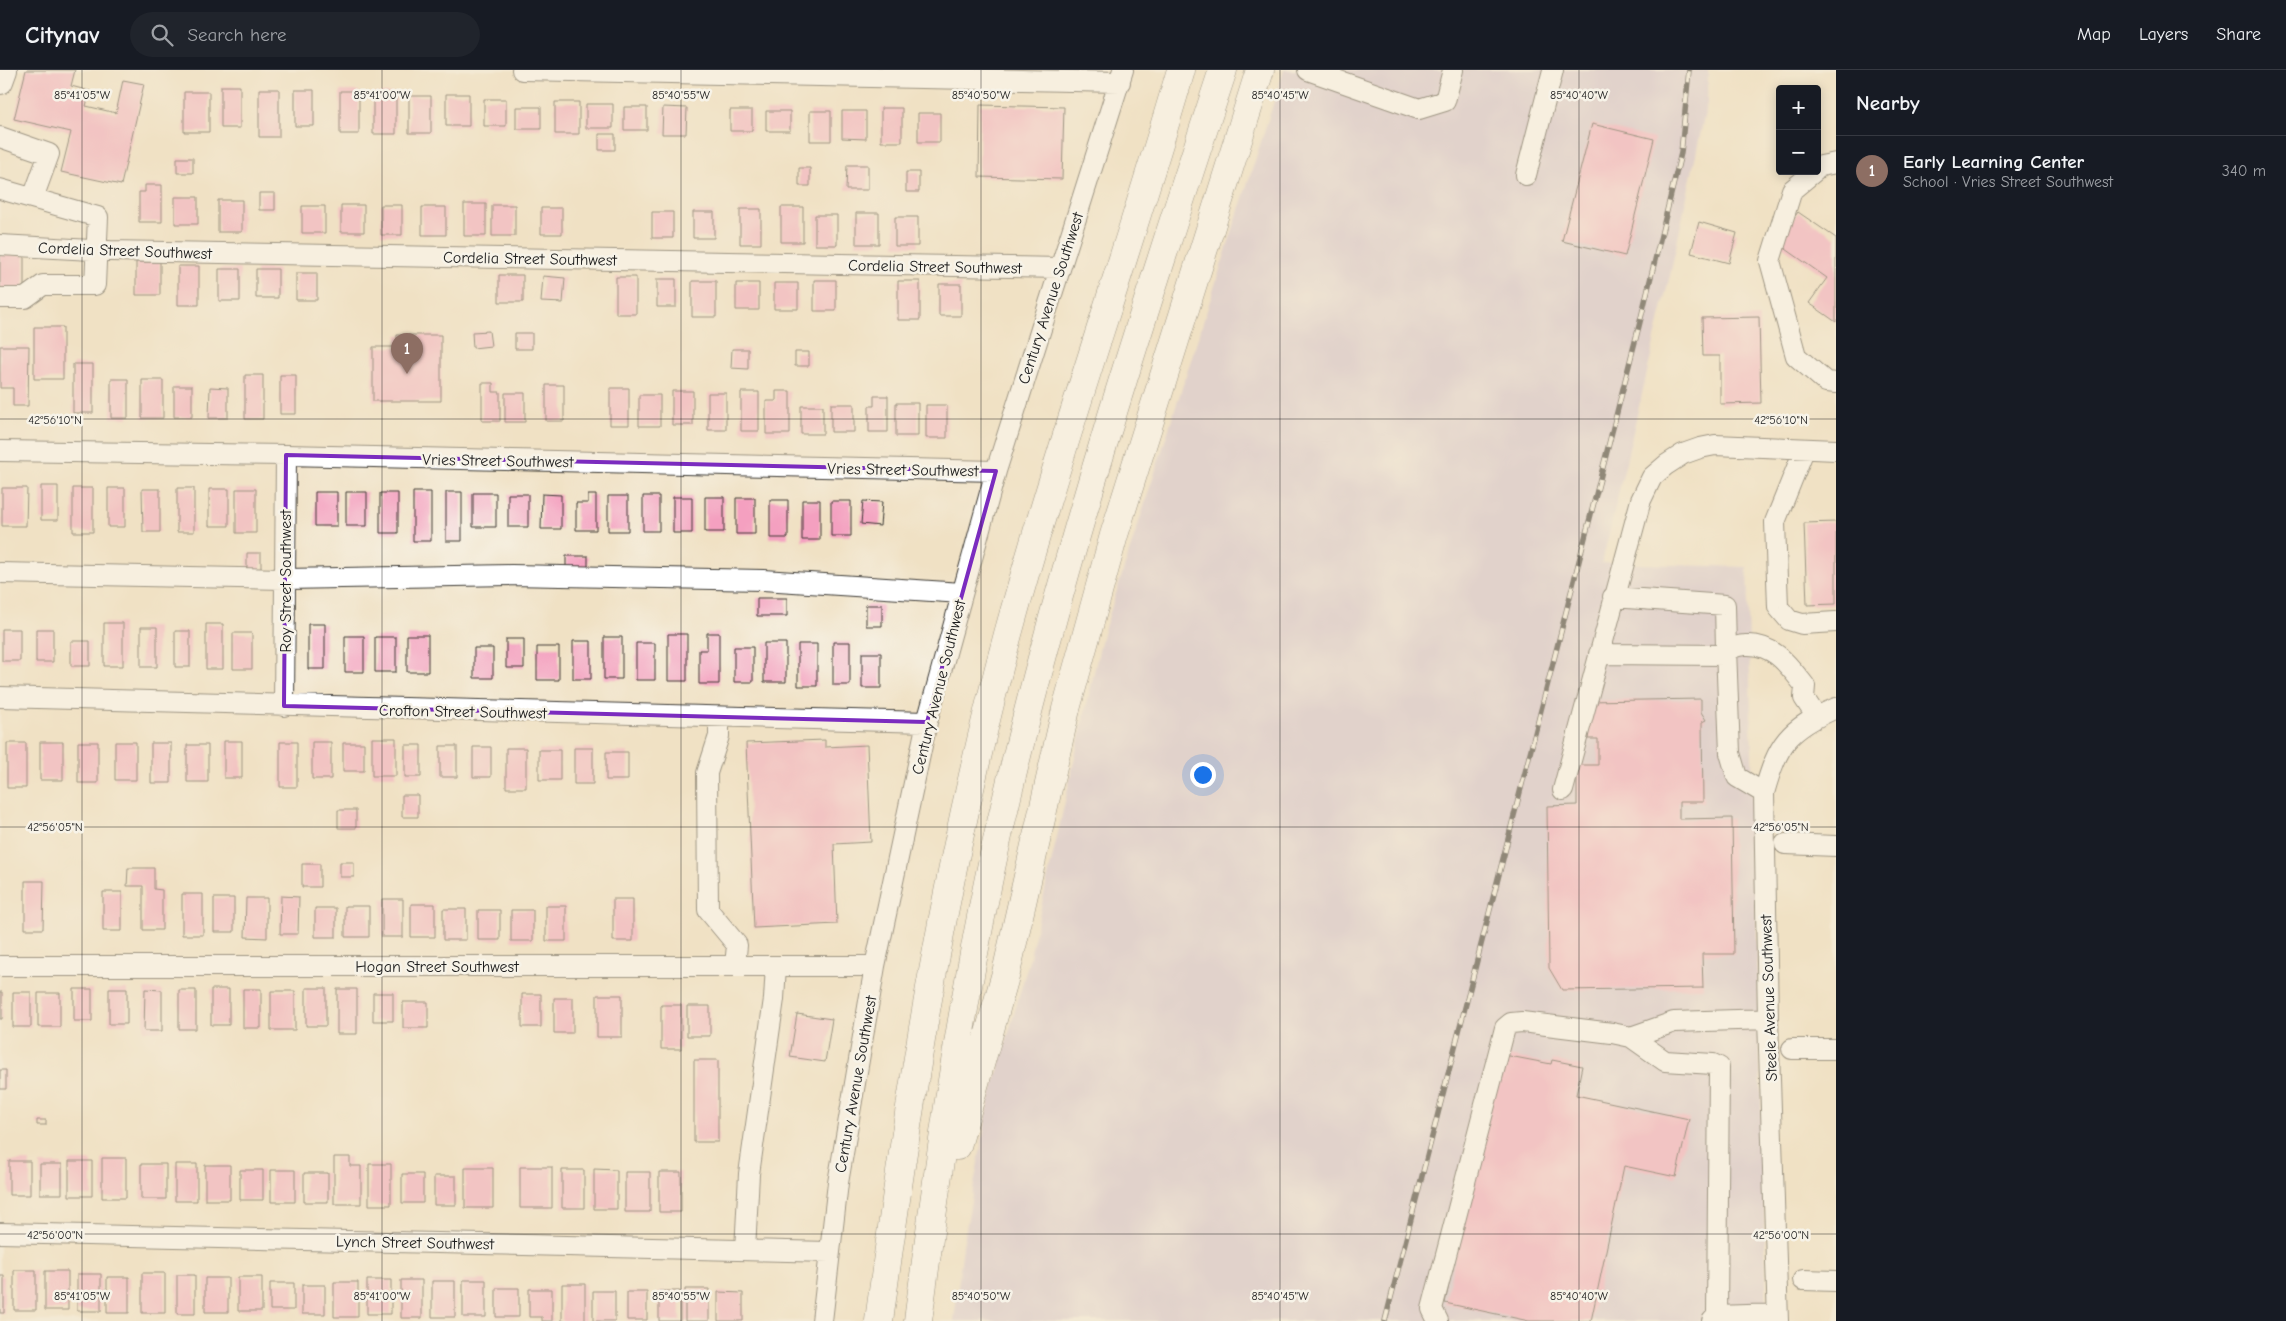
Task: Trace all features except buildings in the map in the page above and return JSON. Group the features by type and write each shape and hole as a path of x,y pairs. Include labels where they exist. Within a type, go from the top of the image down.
{"highway":[{"path":"879,1321 921,1033 971,783 1008,636 1051,484 1181,70"},
{"path":"918,1321 959,1036 993,860 1033,691 1100,459 1161,260 1223,70"},
{"path":"926,1258 1006,973 1066,709 1114,534 1260,70"}],"street":[{"path":"522,70 1121,76"},
{"path":"1308,70 1419,108 1445,101 1453,70"},
{"path":"1526,176 1553,70"},
{"name":"Century Avenue Southwest","path":"822,1321 838,1183 875,966 927,722 996,471 1121,76"},
{"path":"0,137 49,154 33,198"},
{"path":"1821,166 1836,163"},
{"path":"1810,175 1792,190 1770,260 1796,356 1826,382 1836,383"},
{"path":"0,189 98,217 95,285 43,285 25,298 0,298"},
{"name":"Cordelia Street Southwest","path":"0,245 96,250 1060,268"},
{"path":"0,294 31,294"},
{"path":"1563,790 1641,500 1652,477 1683,454 1715,445 1836,450"},
{"path":"1804,450 1775,522 1778,607 1788,620 1802,624 1836,622"},
{"name":"Vries Street Southwest","path":"0,452 286,455 996,471"},
{"name":"Roy Street Southwest","path":"284,706 286,455"},
{"path":"0,573 285,579 530,575 763,580 962,593"},
{"path":"1614,597 1725,605 1729,651 1730,753 1737,777 1764,793"},
{"path":"1599,654 1729,651 1742,658 1764,661 1779,672 1795,697 1804,698 1816,716"},
{"name":"Crofton Street Southwest","path":"0,697 927,722"},
{"name":"Steele Avenue Southwest","path":"1777,1318 1768,1019 1764,793 1774,760 1786,740 1816,716 1836,708"},
{"path":"719,717 719,736 707,772 708,910 736,945 736,966"},
{"path":"1785,844 1836,846"},
{"name":"Hogan Street Southwest","path":"0,966 875,966"},
{"path":"745,1250 749,1174 774,999 776,966"},
{"path":"1631,1037 1674,1022 1768,1019"},
{"path":"1438,1321 1432,1309 1505,1028 1511,1023 1522,1022 1631,1037 1665,1062 1713,1064 1719,1067 1715,1319 1777,1318"},
{"path":"1792,1049 1836,1050"},
{"name":"Lynch Street Southwest","path":"0,1233 829,1252"},
{"path":"1803,1280 1836,1281"}],"highlighted area":[{"path":"286,455 996,471 927,722 284,706"}],"shaded area":[{"path":"1284,70 1708,70 1707,103 1671,271 1602,563 1747,567 1767,1321 954,1321 963,1245 989,1102 1029,961 1102,637"}],"railway":[{"path":"1385,1321 1639,326 1681,153 1689,70"}],"place":[{"name":"Early Learning Center","path":"407,374"}]}
